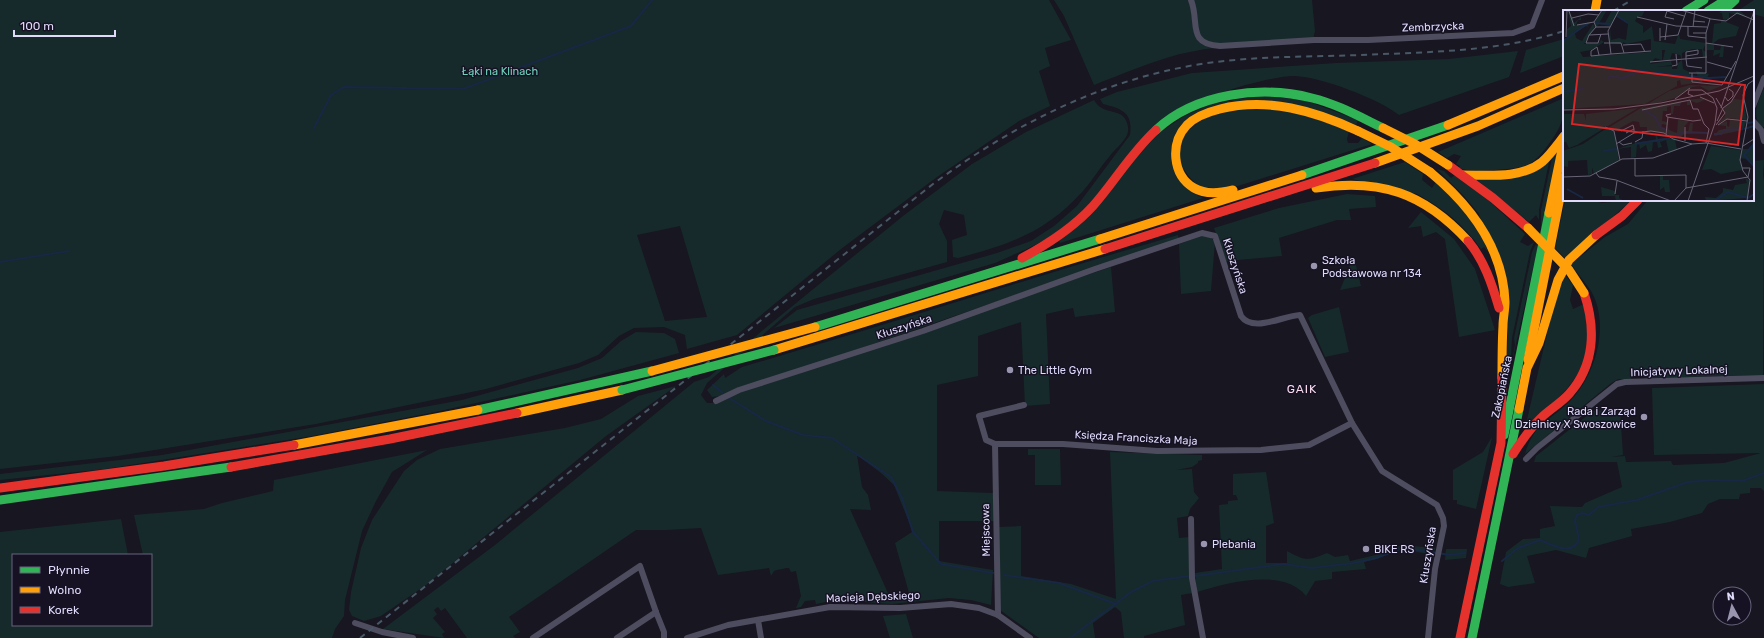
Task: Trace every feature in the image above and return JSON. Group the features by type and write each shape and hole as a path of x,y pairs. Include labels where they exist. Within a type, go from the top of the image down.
{"main road":[{"path":"1594,10 1597,0"},
{"path":"1688,10 1704,0"},
{"path":"1710,10 1726,0"},
{"path":"1724,10 1735,0"},
{"path":"0,488 164,467 355,435 486,409 652,371 815,327 1274,183 1445,126 1563,76"},
{"path":"0,500 158,479 357,447 531,411 622,390 774,350 909,311 1285,192 1438,141 1508,114 1563,88"},
{"path":"992,272 1042,247 1072,226 1092,207 1142,143 1174,118 1199,104 1228,95 1272,92 1296,94 1335,106 1415,144 1463,175 1528,228 1568,270 1584,293 1593,324 1592,346 1588,362 1573,389 1538,421 1509,460"},
{"path":"1274,183 1218,193 1205,192 1193,188 1182,177 1176,164 1175,152 1179,136 1188,125 1206,113 1228,107 1258,104 1300,108 1333,119 1391,147 1430,172 1449,186 1462,199 1487,234 1503,287 1505,314 1503,326 1501,443"},
{"path":"1463,175 1505,173 1530,169 1539,164 1563,137"},
{"name":"Zakopiańska","path":"1460,638 1501,443 1511,406 1563,145"},
{"name":"Zakopiańska","path":"1472,638 1509,460 1563,182"},
{"path":"1285,192 1334,185 1370,185 1411,196 1438,212 1461,232 1483,264 1496,292 1503,326"},
{"path":"1527,368 1539,345 1553,293 1565,266 1580,248 1622,217 1637,201"}],"street":[{"name":"Zembrzycka","path":"1192,0 1198,39 1210,46 1513,33 1532,26 1542,0"},
{"path":"1754,103 1764,78"},
{"path":"1754,122 1761,130 1764,141"},
{"name":"Kłuszyńska","path":"716,401 739,390 922,331 1095,269 1202,233 1215,236 1241,316 1245,322 1260,324 1300,315 1352,423 1382,471 1437,505 1443,518 1444,526 1437,558 1428,638"},
{"name":"Inicjatywy Lokalnej","path":"1526,459 1537,448 1617,384 1625,382 1764,378"},
{"path":"995,444 986,440 980,416 1024,405"},
{"name":"Księdza Franciszka Maja","path":"995,444 1063,444 1157,451 1261,450 1309,445 1352,423"},
{"name":"Miejscowa","path":"995,444 998,615"},
{"path":"1191,519 1192,578 1203,638"},
{"path":"533,638 640,566 664,632 664,638"},
{"name":"Macieja Dębskiego","path":"687,638 719,628 834,607 900,608 951,604 979,608 998,615 1030,638"},
{"path":"617,638 656,612"},
{"path":"758,620 761,638"},
{"path":"355,623 382,632 413,638"}],"green space":[{"name":"Łąki na Klinach","path":"0,0 1049,0 1071,40 1045,48 1050,66 1039,71 1050,106 1019,121 937,177 841,249 737,335 687,349 685,335 664,327 634,328 619,336 598,355 579,363 486,389 316,424 118,456 0,469","holes":["680,226 707,317 665,321 637,235"]},
{"path":"1054,0 1312,0 1315,31 1313,39 1229,46 1180,54 1147,64 1094,85 1064,16"},
{"path":"1754,0 1764,0 1764,17 1754,14 1754,10 1739,10"},
{"path":"1563,39 1563,56 1520,73 1526,50"},
{"path":"1518,51 1509,77 1399,115 1378,102 1349,90 1319,80 1295,76 1269,79 1197,101 1174,113 1079,215 1050,237 1039,243 995,263 774,328 797,310 997,253 1031,241 1054,226 1077,206 1130,135 1130,122 1125,113 1121,110 1103,104 1100,99 1117,92 1192,73 1336,63 1449,59"},
{"path":"1764,88 1764,127 1760,127 1756,112"},
{"path":"1262,95 1307,101 1358,120 1356,125 1331,115 1218,106 1172,141 1193,193 1203,198 1060,243 1059,241 1159,133 1184,116 1211,104"},
{"path":"1563,98 1563,117 1556,133 1548,146 1538,157 1533,162 1525,166 1482,171 1468,170 1459,168 1460,166 1456,164 1461,156 1454,154 1447,158 1438,152"},
{"path":"1094,100 1103,109 1123,116 1128,127 1127,135 1122,143 1083,191 1055,217 1041,227 1026,235 995,247 958,258 953,257 952,240 967,235 964,215 944,210 939,224 947,241 947,262 814,299 795,307 707,383 701,395 707,403 717,403 736,393 1111,267 1115,312 1075,317 1073,308 1046,314 1050,404 1025,406 1021,322 978,336 978,376 937,385 937,491 993,493 994,521 939,521 939,561 993,570 991,605 971,600 949,598 892,604 835,600 816,604 815,600 805,601 801,607 796,608 801,596 796,571 791,572 789,568 783,569 774,571 771,576 769,568 718,575 701,528 636,530 509,617 520,632 513,636 515,638 467,638 445,608 441,611 438,607 434,610 437,614 433,618 445,632 442,634 444,638 383,629 495,545 694,382 709,377 763,330 903,216 972,164 1026,132","holes":["857,455 894,485 911,527 912,532 895,543 909,593 888,593 850,509 871,510 868,495 862,487"]},
{"path":"1266,108 1304,114 1349,131 1347,139 1348,143 1358,143 1362,138 1372,144 1228,189 1199,187 1186,173 1181,163 1181,144 1187,133 1195,125 1217,114"},
{"path":"1558,149 1541,233 1541,210 1552,158"},
{"path":"1764,160 1763,375 1649,378 1632,375 1631,379 1618,379 1525,454 1532,437 1542,425 1567,404 1577,393 1585,381 1597,351 1600,335 1600,319 1597,305 1591,291 1571,264 1605,237 1628,224 1647,201 1754,201 1754,161"},
{"path":"1405,162 1423,174 1422,180 1432,188 1436,182 1442,186 1478,227 1488,252 1484,247 1481,249 1467,232 1452,218 1436,205 1417,194 1352,179"},
{"path":"1549,162 1539,210 1539,220 1536,215 1529,222 1477,180"},
{"path":"1437,169 1444,171 1451,178 1455,175 1477,190 1525,234 1520,242 1528,246 1534,242 1530,252 1512,338 1511,357 1507,356 1508,307 1479,214 1463,195"},
{"path":"1347,194 1375,196 1376,207 1349,209 1351,220 1337,220 1279,238 1282,256 1226,261 1214,228 1279,208"},
{"path":"1565,201 1595,201 1602,203 1631,201 1565,258 1555,248"},
{"path":"1421,212 1454,239 1475,269 1495,330 1459,337 1445,239 1436,232 1423,237 1421,226 1408,228"},
{"path":"1178,235 1179,239 721,396 712,397 707,390 724,374 725,378 742,367"},
{"path":"1202,236 1209,236 1215,242 1211,291 1181,294 1179,244"},
{"path":"1536,244 1538,246 1510,369 1515,345 1514,338 1532,252"},
{"path":"1355,261 1361,286 1340,290 1351,263"},
{"path":"1565,275 1573,285 1570,300 1573,309 1584,304 1589,335 1588,350 1583,363 1568,388 1525,428 1554,304"},
{"path":"1339,307 1349,352 1325,357 1308,318 1312,315"},
{"path":"636,332 664,333 675,339 679,353 580,380 435,412 312,436 105,469 0,480 0,474 162,455 462,400 578,368 602,358 621,341"},
{"path":"1507,370 1510,371 1507,384"},
{"path":"1764,384 1764,491 1761,488 1750,488 1750,493 1740,494 1739,499 1720,499 1708,504 1702,513 1670,522 1631,529 1632,536 1589,548 1586,558 1556,550 1527,556 1535,583 1508,587 1500,584 1506,552 1523,539 1540,538 1540,529 1555,526 1550,506 1582,507 1585,503 1622,487 1617,462 1534,462 1536,456 1593,411 1620,409 1623,455 1611,457 1625,456 1626,462 1671,461 1673,465 1724,463 1761,453 1654,455 1652,388"},
{"path":"676,386 606,436 426,585 381,616 364,621 352,616 349,610 351,592 361,548 372,520 404,471 417,460 440,449 565,428 601,419 638,396"},
{"path":"1492,437 1476,509 1457,504 1457,500 1453,500 1453,470 1483,452"},
{"path":"1028,449 1060,449 1061,485 1035,485 1035,455 1028,455"},
{"path":"427,450 392,472 376,501 362,531 345,600 344,616 335,629 332,638 0,638 0,532 121,519 128,554 12,554 12,626 152,626 152,554 143,554 134,515 204,509 222,503 273,491 274,480"},
{"path":"1110,452 1202,455 1202,460 1198,461 1198,463 1192,467 1176,470 1192,469 1194,492 1199,498 1190,509 1188,516 1177,518 1179,538 1189,537 1192,593 1181,595 1185,625 1144,636 1144,638 1124,638 1121,612 1115,607 1093,623 1095,638 1039,638 1000,610 998,527 1021,526 1021,576 1071,584 1116,599"},
{"path":"1266,472 1274,523 1266,526 1266,563 1287,563 1287,551 1298,557 1307,559 1327,553 1335,557 1348,555 1350,561 1384,553 1401,545 1435,548 1433,555 1402,549 1377,559 1364,562 1366,569 1332,572 1332,579 1315,581 1306,596 1296,587 1284,582 1269,580 1238,582 1197,592 1195,573 1222,569 1219,505 1228,504 1228,501 1238,500 1236,495 1233,495 1233,474"},
{"path":"1446,549 1467,549 1466,558 1445,560"},
{"path":"906,614 913,638 890,638 883,616"}],"waterway":[{"path":"314,128 331,95 344,87 463,89 631,26 652,0"},
{"path":"0,262 69,251"},
{"path":"713,385 723,393"},
{"path":"729,398 766,421 803,435 832,438 891,477 902,498 913,532 941,564 993,573"},
{"path":"1502,561 1518,548 1540,540 1561,548 1576,545 1579,540 1575,520 1577,515 1582,513 1589,515 1598,507 1637,500 1688,482 1712,480 1742,481 1764,473"},
{"path":"1195,576 1283,564 1312,568 1354,563 1376,558 1405,548 1450,555 1465,553"},
{"path":"1004,575 1059,583 1116,604"},
{"path":"1070,638 1131,592 1153,581 1189,576"}],"railway":[{"path":"1615,10 1632,0"},
{"path":"360,638 933,184 963,163 1027,124 1093,93 1164,71 1201,64 1260,58 1463,50 1514,43 1563,31"}],"traffic: fast":[{"path":"1688,10 1704,0"},
{"path":"1710,10 1726,0"},
{"path":"1724,10 1735,0"},
{"path":"1156,130 1172,117 1209,100 1230,95 1272,92 1312,98 1348,111 1383,128"},
{"path":"1302,175 1448,125"},
{"path":"1504,435 1549,213"},
{"path":"815,327 1100,239"},
{"path":"622,390 774,350"},
{"path":"478,410 652,371"},
{"path":"1472,638 1519,409"},
{"path":"0,500 231,467"}],"traffic: slow":[{"path":"1595,10 1597,0"},
{"path":"1448,125 1563,76"},
{"path":"1375,163 1478,126 1563,88"},
{"path":"1233,190 1213,193 1203,192 1194,188 1181,175 1176,158 1178,141 1187,125 1202,115 1220,109 1238,106 1273,105 1325,117 1358,131"},
{"path":"1383,128 1415,144 1448,165"},
{"path":"1358,131 1391,147 1430,172"},
{"path":"1463,175 1504,175 1524,171 1542,162 1563,137"},
{"path":"1549,213 1563,145"},
{"path":"1430,172 1445,185 1471,213 1482,229 1498,264 1503,282 1505,302 1503,320 1502,378"},
{"path":"1100,239 1302,175"},
{"path":"1528,360 1563,182"},
{"path":"1316,188 1339,185 1361,185 1400,193 1417,200 1435,211 1468,241"},
{"path":"1528,228 1569,270 1584,293"},
{"path":"1519,409 1527,368 1539,343 1558,280 1569,260 1596,235"},
{"path":"774,350 1105,249"},
{"path":"652,371 815,327"},
{"path":"517,413 622,390"},
{"path":"294,445 478,410"}],"traffic: jam":[{"path":"1022,258 1060,235 1085,214 1139,148 1156,130"},
{"path":"1105,249 1375,163"},
{"path":"1448,165 1493,198 1528,228"},
{"path":"1596,235 1622,216 1637,201"},
{"path":"1468,241 1474,248 1483,264 1499,308"},
{"path":"1513,454 1523,439 1543,416 1569,394 1578,383 1584,371 1591,346 1590,319 1584,293"},
{"path":"1460,638 1501,443 1502,378"},
{"path":"231,467 390,439 517,413"},
{"path":"0,488 164,466 294,445"}],"place":[{"name":"Szkoła Podstawowa nr 134","path":"1314,266"},
{"name":"The Little Gym","path":"1010,370"},
{"name":"Rada i Zarząd Dzielnicy X Swoszowice","path":"1644,417"},
{"name":"Plebania","path":"1204,544"},
{"name":"BIKE RS","path":"1366,549"}],"district":[{"name":"GAIK","path":"1302,389"}]}
